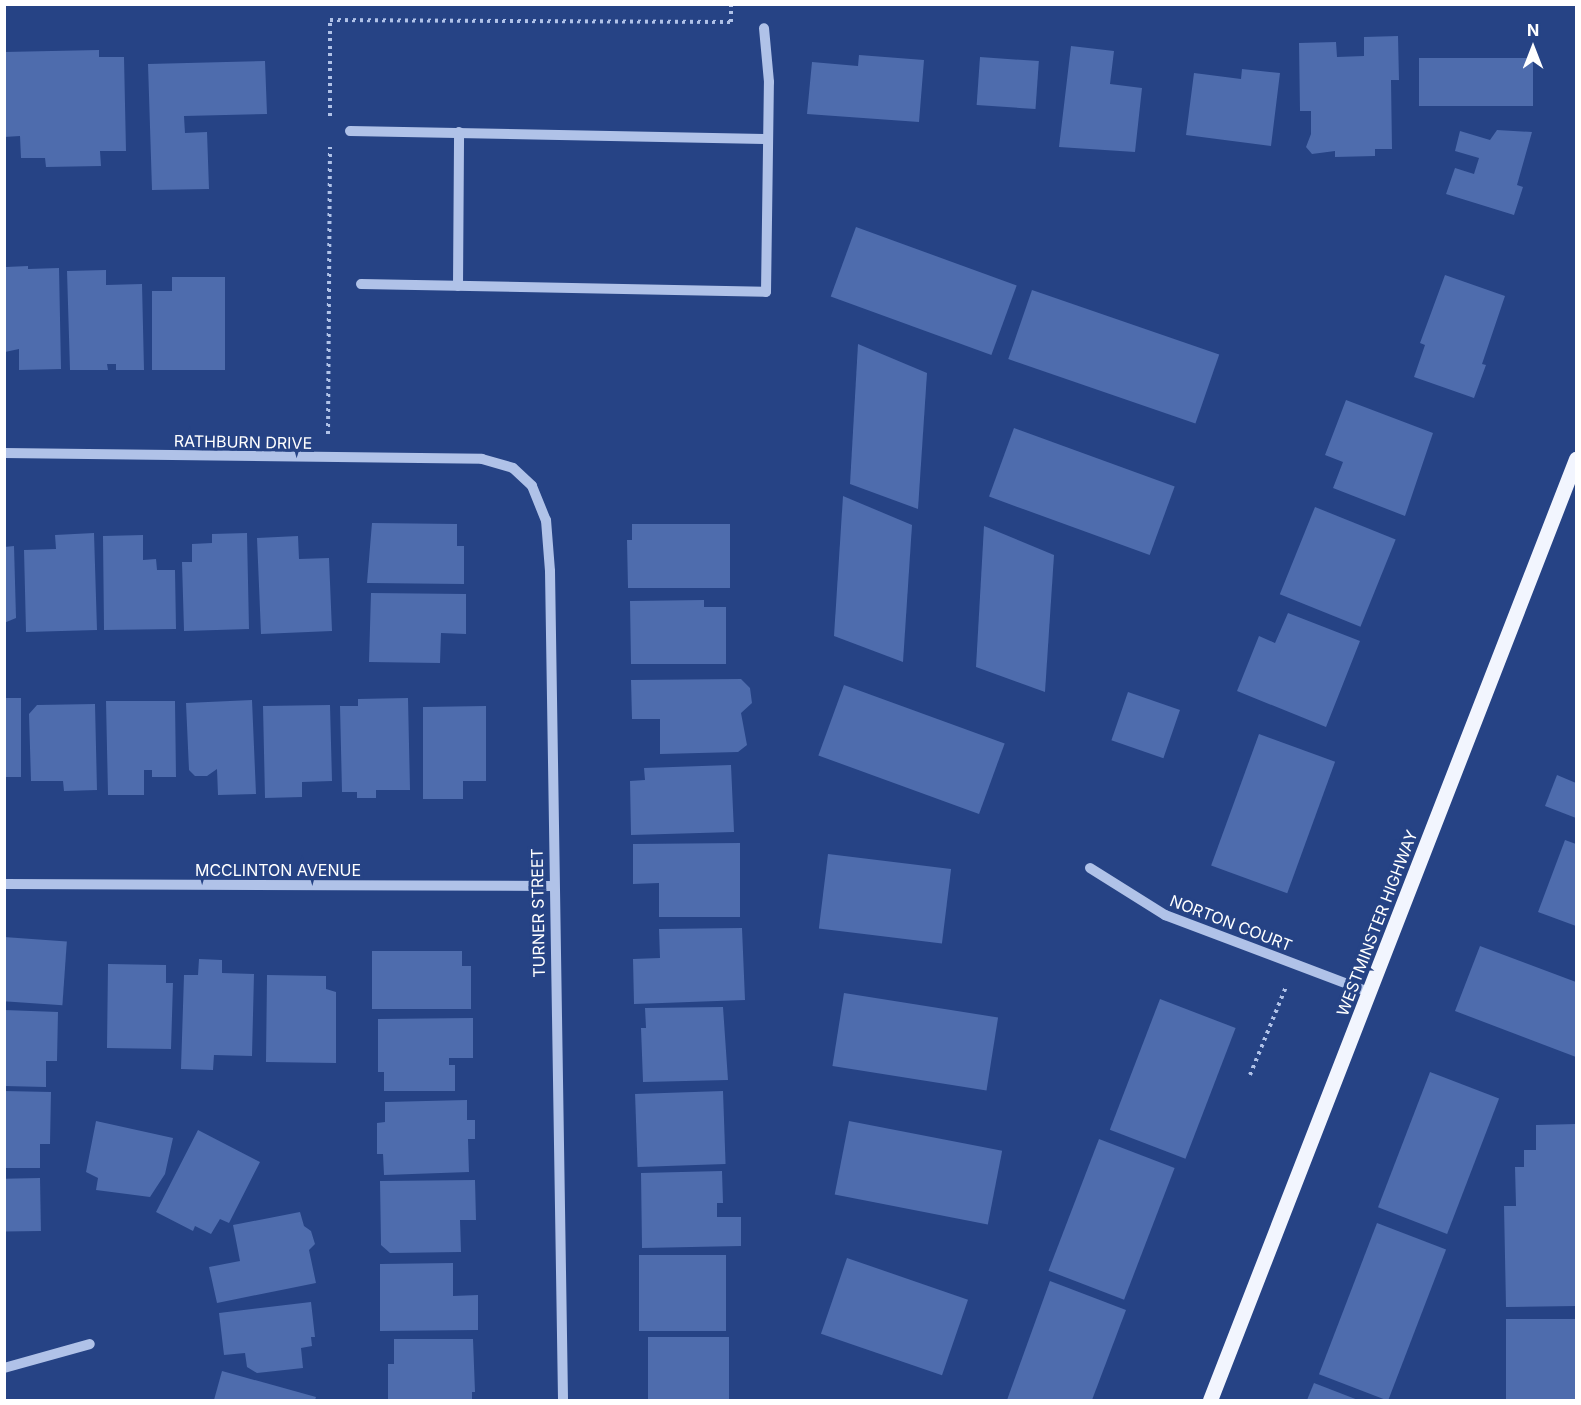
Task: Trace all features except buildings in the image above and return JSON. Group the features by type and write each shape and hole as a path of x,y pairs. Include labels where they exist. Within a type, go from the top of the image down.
{"main road":[{"name":"WESTMINSTER HIGHWAY","path":"1210,1401 1576,459"}],"street":[{"path":"361,284 766,292 769,82 764,28"},
{"path":"350,131 768,139"},
{"path":"458,286 459,132"},
{"name":"RATHBURN DRIVE","path":"4,453 482,459"},
{"name":"TURNER STREET","path":"482,459 513,468 532,486 546,520 550,571 552,886 562,1401"},
{"name":"NORTON COURT","path":"1090,868 1165,915 1369,992"},
{"name":"MCCLINTON AVENUE","path":"4,884 552,886"},
{"path":"4,1368 90,1344"}],"path":[{"path":"1250,1075 1287,985"}]}
